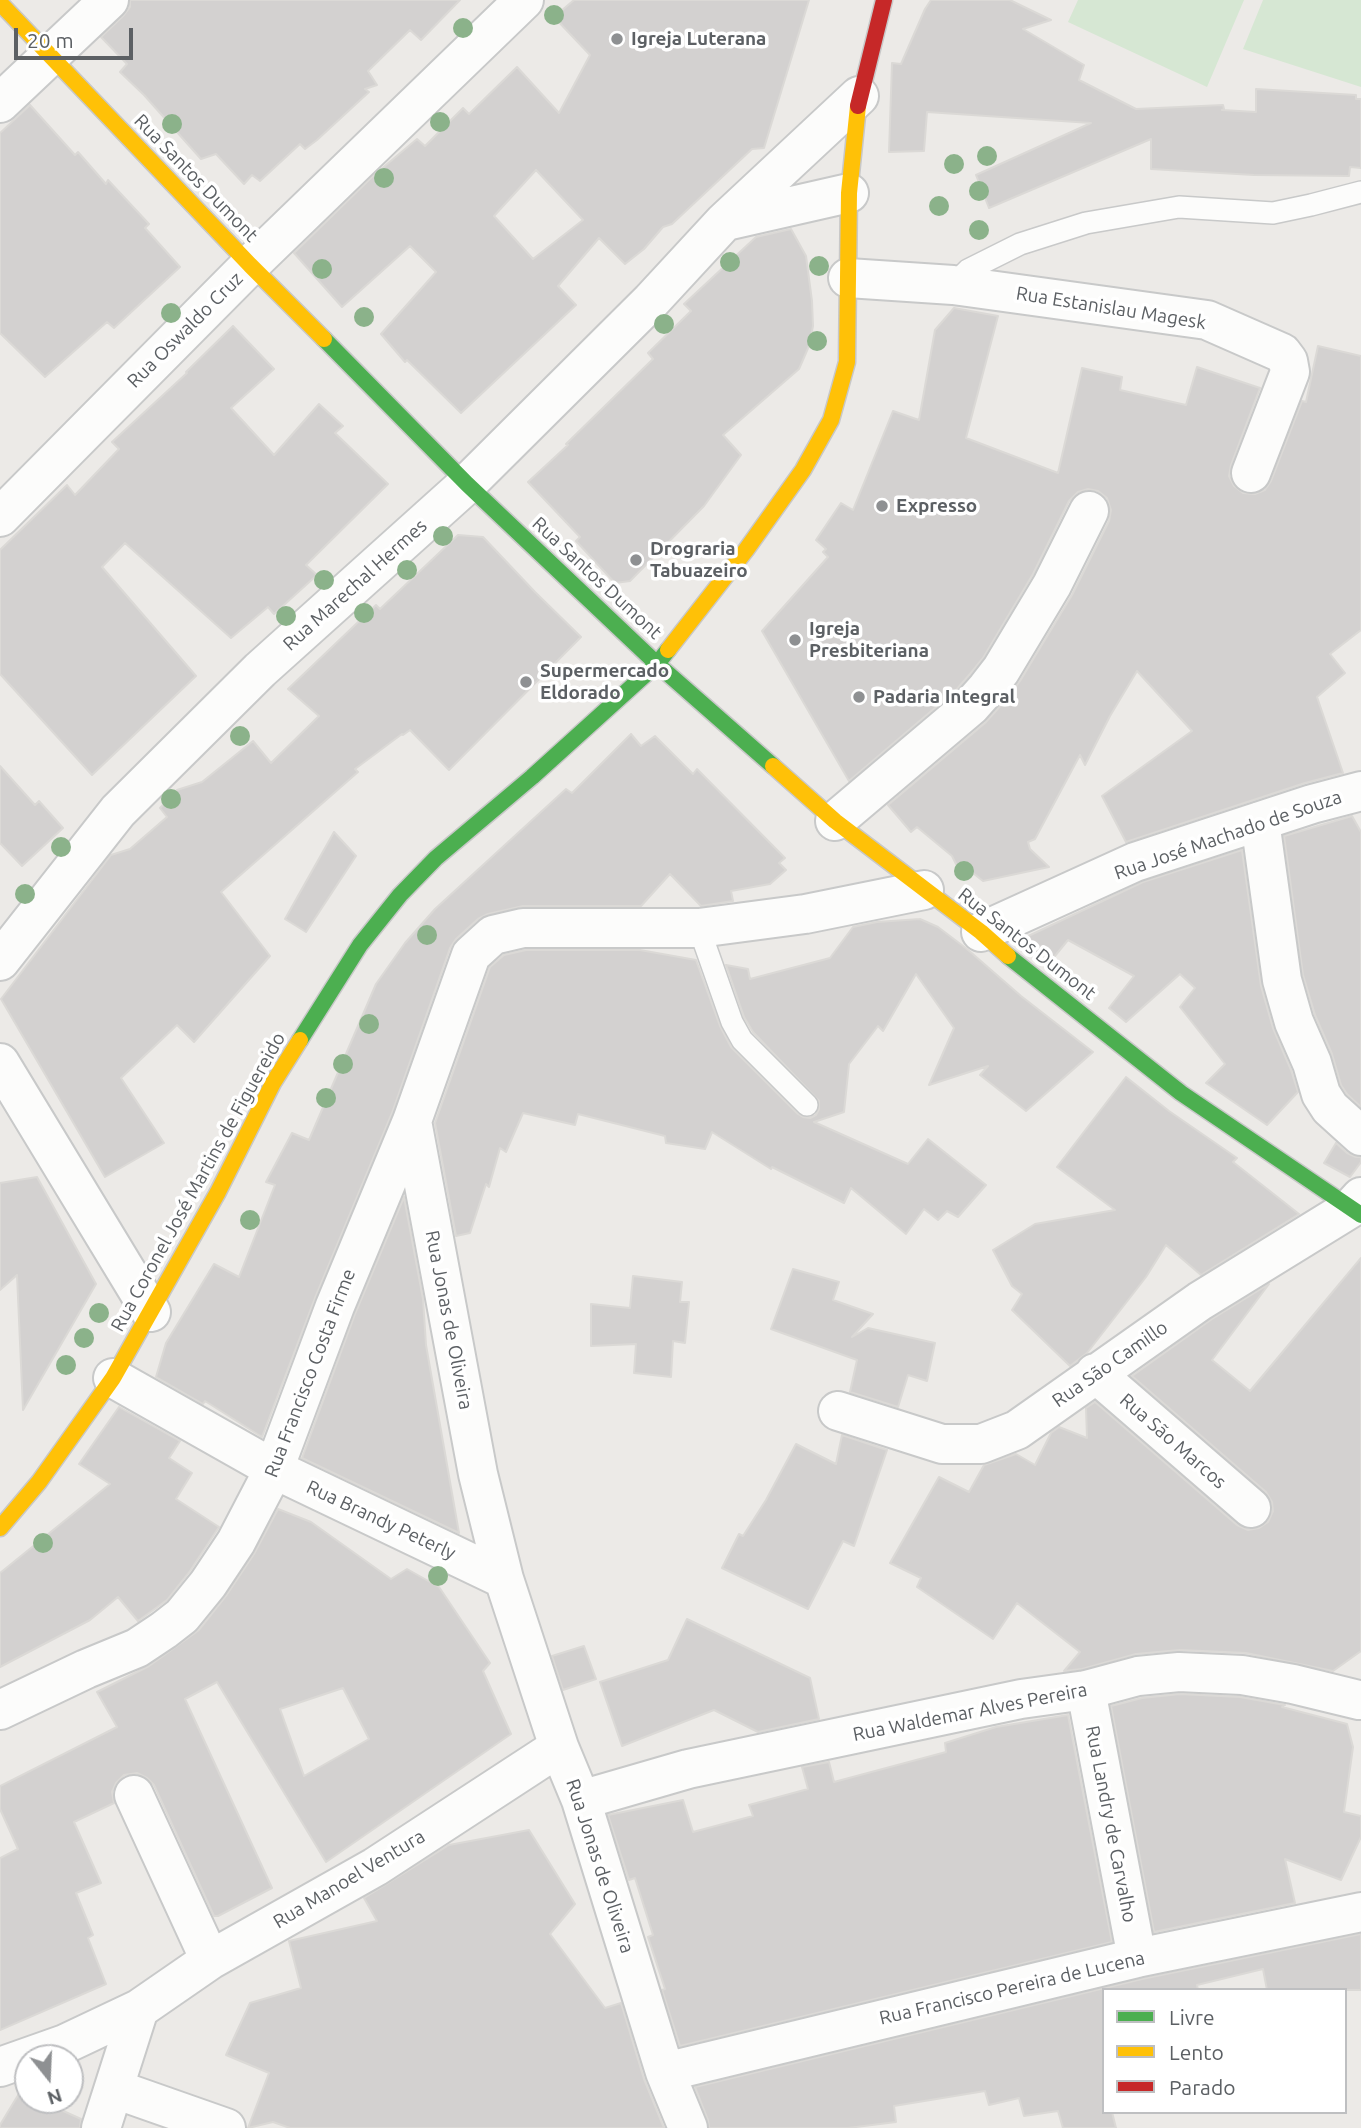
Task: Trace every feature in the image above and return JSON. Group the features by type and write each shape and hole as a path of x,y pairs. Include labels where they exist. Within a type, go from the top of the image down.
{"street":[{"path":"0,103 109,0"},
{"name":"Rua Oswaldo Cruz","path":"0,517 250,265 524,0"},
{"path":"848,278 849,193 859,96 884,0"},
{"name":"Rua Santos Dumont","path":"0,3 250,265 467,484 657,664 835,821 981,932 1021,967 1181,1093 1358,1207"},
{"name":"Rua Marechal Hermes","path":"0,961 118,811 260,670 467,484 651,301 724,222 859,96"},
{"path":"724,222 849,193"},
{"name":"Rua Estanislau Magesk","path":"848,278 953,285 1207,320 1282,353 1288,361 1290,372 1251,473"},
{"name":"Rua Coronel José Martins de Figuereido","path":"0,1528 40,1482 113,1378 218,1192 273,1083 360,945 400,895 436,858 532,777 657,664 746,550 803,470 831,420 847,362 848,278"},
{"path":"835,821 971,706 987,688 1001,670 1052,585 1089,511"},
{"name":"Rua José Machado de Souza","path":"981,932 1135,862 1312,804 1358,800"},
{"path":"1260,821 1282,981 1294,1022 1312,1063 1321,1094 1330,1108 1361,1136"},
{"path":"412,1121 471,955 493,935 523,928 699,928 805,914 924,890"},
{"path":"0,1063 151,1312"},
{"name":"Rua Francisco Costa Firme","path":"0,1710 137,1648 182,1616 208,1584 236,1542 274,1469 335,1306 412,1121"},
{"name":"Rua Jonas de Oliveira","path":"412,1121 478,1474 504,1579 559,1747 581,1800 665,2072 688,2128"},
{"name":"Rua São Camillo","path":"838,1411 942,1444 981,1444 1017,1430 1200,1301 1358,1207"},
{"name":"Rua São Marcos","path":"1095,1373 1251,1508"},
{"name":"Rua Brandy Peterly","path":"113,1378 274,1469 504,1579"},
{"name":"Rua Waldemar Alves Pereira","path":"581,1800 688,1769 1021,1699 1086,1690 1138,1676 1180,1672 1242,1675 1293,1684 1360,1701"},
{"name":"Rua Landry de Carvalho","path":"1086,1690 1136,1958"},
{"name":"Rua Manoel Ventura","path":"0,2067 65,2043 139,2009 210,1960 375,1867 559,1747"},
{"path":"134,1795 210,1960"},
{"name":"Rua Francisco Pereira de Lucena","path":"665,2072 1136,1958 1361,1912"},
{"path":"101,2128 139,2009"},
{"path":"115,2089 226,2128"}],"lane":[{"path":"953,285 968,270 1020,244 1086,223 1179,207 1273,213 1361,192"},
{"path":"699,928 732,1022 742,1040 807,1105"}],"green space":[{"path":"1078,0 1244,0 1207,87 1068,22"},
{"path":"1263,0 1361,0 1361,87 1243,49"}],"building":[{"path":"130,0 460,0 421,40 410,30 368,71 377,85 365,89 369,92 317,140 305,149 300,144 260,181 252,175 244,184 216,154 201,159 120,72 127,64 101,37 124,15 130,7"},
{"path":"574,0 809,0 764,148 752,149 625,264 599,238 558,286 576,305 461,413 407,360 405,362 381,334 436,272 410,246 342,307 294,253 373,176 417,139 425,146 463,108 469,114 517,67 559,113 590,55 554,17","holes":["536,170 583,220 533,259 494,216"]},
{"path":"931,0 1010,0 1051,20 1023,29 1084,65 1079,80 1136,109 1223,105 1222,110 1256,112 1256,89 1356,95 1356,99 1361,99 1361,168 1350,167 1349,176 1254,175 1151,169 1151,139 989,208 976,175 1091,123 927,112 924,151 889,152 892,63 901,64"},
{"path":"30,105 75,155 78,152 106,184 108,180 149,224 145,228 180,267 114,328 107,322 45,377 0,333 0,133"},
{"path":"791,229 806,256 812,301 813,326 809,346 799,369 723,435 741,455 704,506 630,581 615,583 576,541 580,537 528,482 653,359 648,353 691,311 684,304 756,237"},
{"path":"954,308 998,316 966,438 1058,473 1082,368 1122,377 1120,390 1186,405 1197,367 1260,388 1229,476 1234,486 1243,493 1255,494 1265,490 1271,481 1302,401 1306,402 1318,346 1361,356 1361,630 1330,654 1345,673 1317,697 1343,773 1126,842 1102,796 1192,731 1137,671 1085,765 1080,755 1035,839 1028,842 1030,849 1049,867 983,881 964,866 958,868 952,856 917,827 911,832 888,805 985,723 1003,703 1020,681 1072,595 1109,521 1111,510 1107,498 1098,491 1088,489 1078,492 1069,501 1033,574 983,658 970,674 956,690 849,781 762,631 828,557 823,552 826,549 816,540 841,503 853,510 893,411 919,420 935,330"},
{"path":"233,326 274,369 231,408 274,455 319,404 343,426 335,433 388,484 306,565 317,575 274,614 268,607 231,638 125,543 102,567 196,676 92,775 0,674 0,550 67,485 75,495 119,449 112,442"},
{"path":"458,535 483,537 581,637 449,770 410,730 402,734 355,769 358,772 221,892 270,956 194,1042 177,1025 121,1078 164,1143 105,1177 1,999 111,855 130,849 167,817 160,808 177,790 202,782 253,741 271,763 319,716 288,689 376,605 380,609"},
{"path":"631,734 641,746 655,736 693,774 697,769 785,858 779,863 786,870 770,884 731,891 733,901 701,906 670,874 641,906 523,906 478,919 450,948 392,1113 315,1298 262,1437 205,1401 203,1404 156,1377 166,1343 214,1264 239,1277 275,1185 266,1182 292,1133 309,1140 376,984 405,943 435,909 566,789 572,793"},
{"path":"0,766 35,805 39,801 63,828 22,866 0,843"},
{"path":"1352,816 1361,832 1361,1107 1341,1085 1303,975 1284,836"},
{"path":"334,832 356,856 306,932 285,919"},
{"path":"1242,850 1261,986 1273,1028 1298,1092 1267,1125 1206,1083 1225,1064 1180,1007 1195,988 1180,974 1126,1022 1109,1008 1134,976 1068,940 1050,962 1022,939 1143,882"},
{"path":"920,919 938,927 967,949 1021,996 1093,1052 1026,1111 980,1075 988,1066 929,1085 954,1028 916,974 883,1031 878,1026 849,1064 844,1112 814,1122 908,1164 928,1139 986,1185 958,1217 947,1211 938,1220 924,1209 906,1234 851,1188 844,1203 772,1167 771,1169 712,1132 705,1149 666,1143 665,1136 578,1114 575,1125 523,1113 506,1152 500,1148 489,1187 486,1184 470,1233 456,1236 435,1123 490,967 504,955 526,950 640,950 696,960 720,1026 731,1047 798,1114 810,1118 816,1115 819,1101 753,1032 744,1017 726,965 748,969 750,979 830,958 853,927 877,922"},
{"path":"1126,1077 1169,1111 1237,1158 1233,1162 1299,1214 1201,1275 1166,1245 1146,1277 1087,1353 1070,1366 1012,1310 1022,1294 1012,1286 993,1250 1035,1224 1115,1210 1057,1167"},
{"path":"1336,1143 1347,1153 1361,1157 1361,1162 1350,1177 1324,1163"},
{"path":"37,1177 96,1284 23,1410 17,1275 0,1290 0,1183"},
{"path":"404,1197 423,1299 426,1345 459,1533 302,1458 355,1314"},
{"path":"1361,1258 1361,1651 1333,1671 1246,1653 1180,1650 1136,1654 1082,1669 1064,1671 1080,1652 1017,1603 993,1639 917,1587 921,1578 890,1563 939,1477 969,1492 984,1465 1016,1454 1035,1465 1051,1433 1059,1427 1087,1438 1086,1408 1095,1402 1237,1525 1248,1530 1259,1528 1268,1522 1273,1511 1272,1502 1266,1492 1132,1376 1212,1319 1269,1284 1212,1360 1250,1391"},
{"path":"793,1269 839,1282 833,1300 873,1314 852,1337 868,1328 935,1343 927,1381 908,1375 898,1407 850,1392 857,1360 771,1329"},
{"path":"633,1276 682,1282 680,1302 689,1302 685,1343 673,1341 671,1377 634,1373 636,1344 591,1346 591,1304 630,1308"},
{"path":"119,1407 180,1441 169,1458 192,1473 176,1499 219,1527 167,1600 138,1621 118,1597 90,1620 0,1667 0,1573 110,1484 79,1464"},
{"path":"842,1435 887,1450 854,1546 843,1541 808,1609 722,1568 739,1534 743,1536 766,1500 796,1444 836,1464"},
{"path":"278,1509 311,1522 391,1579 407,1569 439,1587 490,1663 483,1671 511,1734 326,1862 217,1682 185,1699 272,1888 214,1916 154,1785 137,1773 124,1775 112,1792 114,1803 74,1822 101,1883 76,1893 93,1935 88,1938 106,1984 0,2030 0,1858 18,1849 0,1809 0,1786 117,1727 97,1692 149,1666 199,1630 254,1554","holes":["343,1688 369,1739 304,1776 280,1709"]},
{"path":"687,1619 810,1678 819,1719 758,1732 714,1710 622,1746 600,1682 668,1660"},
{"path":"584,1646 596,1679 563,1690 552,1656"},
{"path":"1180,1694 1240,1697 1285,1705 1282,1707 1347,1724 1353,1747 1344,1812 1361,1816 1361,1837 1341,1880 1285,1859 1295,1903 1154,1932 1111,1706 1142,1698"},
{"path":"1068,1715 1112,1942 680,2046 648,1937 653,1935 635,1878 629,1880 608,1815 683,1800 693,1832 753,1816 749,1805 808,1789 802,1767 829,1762 834,1782 946,1752 945,1743 996,1727"},
{"path":"529,1830 575,1904 550,1934 605,2008 621,2003 644,2079 664,2128 290,2128 273,2122 248,2128 269,2073 226,2055 250,2003 301,1988 289,1941 377,1921 364,1898 449,1845"},
{"path":"1361,1934 1361,1990 1267,1988 1263,1969 1197,1985 1198,1988 1105,1988"},
{"path":"1102,1989 1102,2114 1112,2114 1116,2128 1063,2128 1058,2111 1024,2116 1019,2098 989,2105 985,2091 894,2106 896,2122 848,2128 709,2128 695,2087"},
{"path":"14,2102 14,2114 70,2114 81,2119 80,2128 0,2128"}],"traffic: fast":[{"path":"324,339 467,484 657,664 773,766"},
{"path":"300,1040 360,945 400,895 436,858 532,777 657,664 668,650"},
{"path":"1008,956 1181,1093 1361,1215"}],"traffic: slow":[{"path":"0,3 324,339"},
{"path":"668,650 746,550 803,470 831,420 847,362 849,193 858,106"},
{"path":"773,766 835,821 981,932 1008,956"},
{"path":"0,1528 39,1482 113,1378 218,1192 273,1083 300,1040"}],"traffic: jam":[{"path":"858,106 884,0"}],"place":[{"name":"Igreja Luterana","path":"617,39"},
{"name":"Expresso","path":"882,506"},
{"name":"Drograria Tabuazeiro","path":"636,560"},
{"name":"Igreja Presbiteriana","path":"795,640"},
{"name":"Supermercado Eldorado","path":"526,682"},
{"name":"Padaria Integral","path":"859,697"}]}
